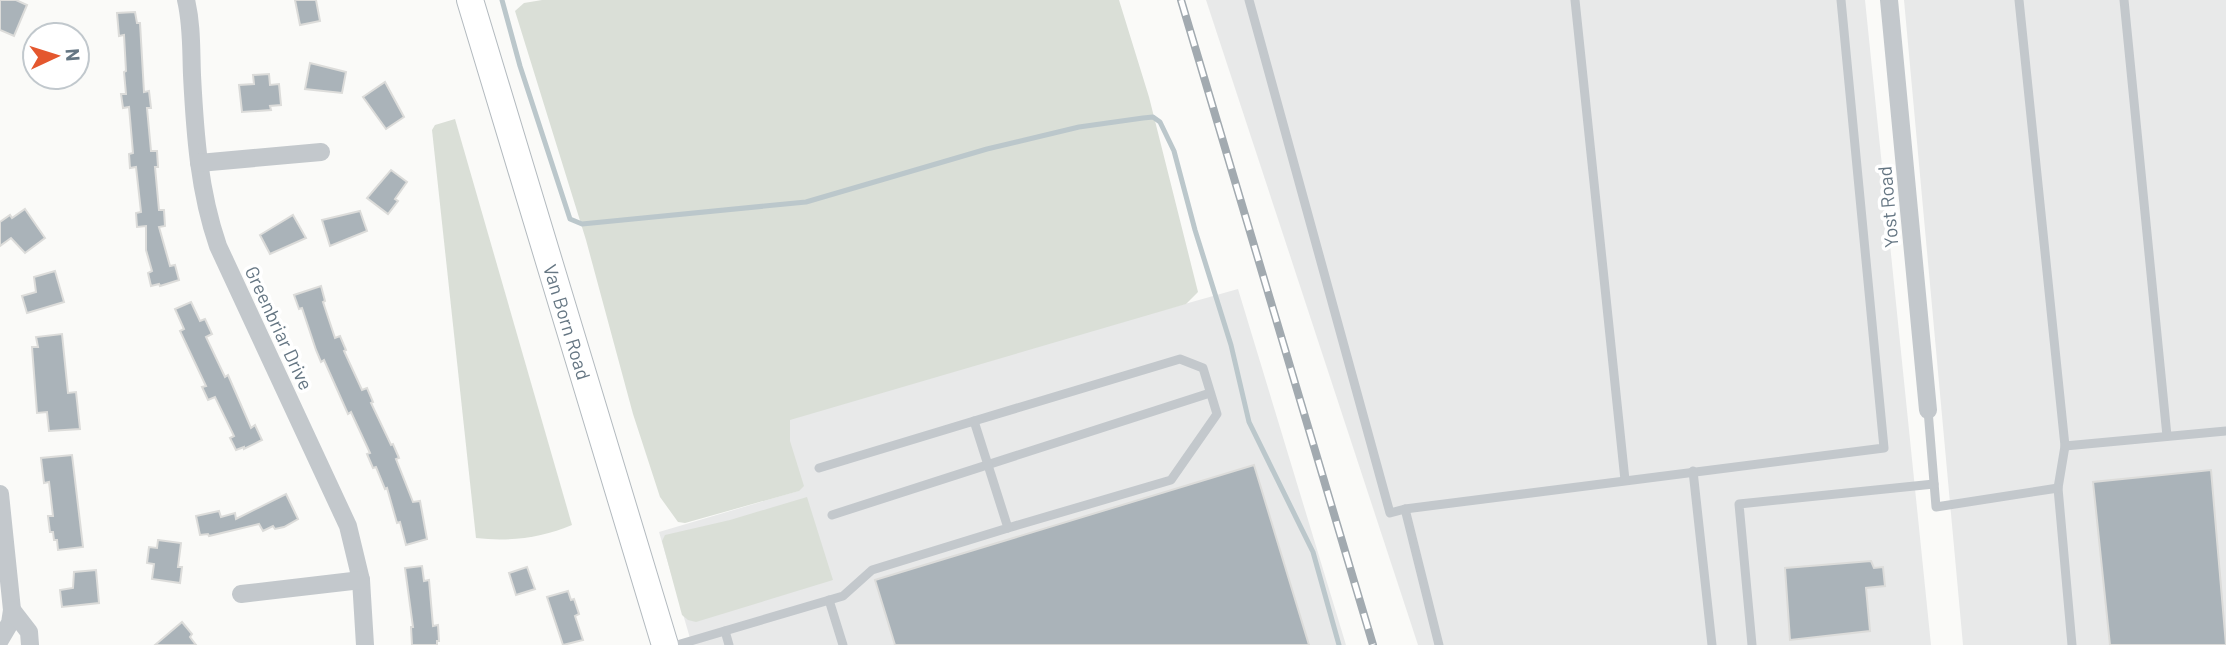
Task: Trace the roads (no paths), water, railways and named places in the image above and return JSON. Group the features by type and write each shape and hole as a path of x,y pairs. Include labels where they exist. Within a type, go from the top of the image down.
{"street":[{"name":"Greenbriar Drive","path":"186,0 191,19 193,92 205,203 218,246 348,526 361,580 365,645"},
{"name":"Greenbriar Drive","path":"191,19 197,0"},
{"name":"Van Born Road","path":"470,0 665,645"},
{"name":"Yost Road","path":"1889,0 1928,410"},
{"path":"199,163 321,152"},
{"path":"0,494 12,610 10,623 0,640"},
{"path":"241,594 361,580"},
{"path":"12,610 29,632 30,645"}],"lane":[{"path":"1249,0 1390,513 1693,471 1884,448 1841,0"},
{"path":"1575,0 1625,480"},
{"path":"2020,0 2065,446 2058,488 2072,645"},
{"path":"2124,0 2167,436"},
{"path":"677,645 842,596 872,570 1171,480 1217,414 1203,369 1180,359 819,468"},
{"path":"832,515 1210,393"},
{"path":"1928,410 1936,507 2058,488"},
{"path":"974,421 1008,528"},
{"path":"2065,446 2226,431"},
{"path":"1693,471 1712,645"},
{"path":"1752,645 1739,503 1934,484"},
{"path":"1405,509 1439,645"},
{"path":"830,600 844,645"},
{"path":"725,631 729,645"}],"waterway":[{"path":"502,0 520,66 570,219 582,224 806,202 987,149 1079,127 1153,117 1160,122 1174,151 1195,230 1231,345 1249,422 1313,552 1339,645"}],"railway":[{"path":"1181,0 1373,645"}]}
